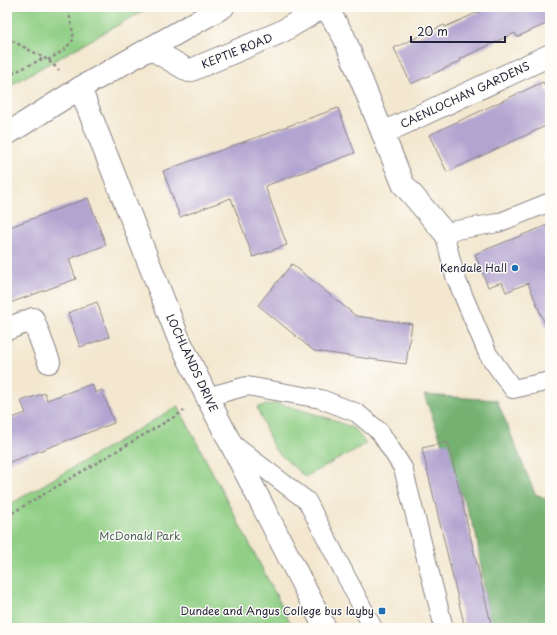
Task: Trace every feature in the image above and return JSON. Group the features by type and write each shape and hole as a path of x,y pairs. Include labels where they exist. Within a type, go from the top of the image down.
{"street":[{"path":"7,134 80,88 223,7"},
{"name":"KEPTIE ROAD","path":"150,48 189,71 281,32 323,7"},
{"path":"326,7 344,37 403,184 444,232"},
{"name":"CAENLOCHAN GARDENS","path":"383,133 548,56"},
{"name":"LOCHLANDS DRIVE","path":"80,88 178,337 325,628"},
{"path":"7,329 33,319 49,362"}],"lane":[{"path":"550,202 498,223 444,232 455,276 488,354 513,389 550,381"},
{"path":"207,397 247,386 321,399 356,413 380,432 403,468 444,628"},
{"path":"230,442 307,501 373,628"}],"path":[{"path":"7,76 64,50 74,40 68,7"},
{"path":"7,38 46,59 80,88"},
{"path":"7,516 207,397"}],"green space":[{"path":"7,7 150,7 7,87"},
{"path":"424,395 497,400 535,494 550,500 550,628 492,628 488,615 476,533"},
{"path":"278,403 334,420 355,429 366,444 305,477 274,449 257,407"},
{"name":"McDonald Park","path":"178,406 293,628 7,628 7,506"}],"building":[{"path":"490,7 550,7 550,22 517,37 515,33 460,59 461,61 411,84 394,48 444,25 445,27"},
{"path":"543,82 550,97 550,124 447,172 429,135"},
{"path":"338,108 355,153 265,186 287,245 253,257 231,198 180,217 163,171"},
{"path":"88,198 106,245 69,259 76,279 7,304 7,228"},
{"name":"Kendale Hall","path":"550,224 549,334 528,283 506,292 502,282 488,287 475,254"},
{"path":"292,264 356,316 412,324 406,364 314,351 258,305"},
{"path":"97,302 109,337 80,347 68,313"},
{"path":"92,384 95,393 102,390 114,423 7,463 7,420 26,413 21,401 45,393 47,400"},
{"path":"448,442 492,628 465,628 422,448"}],"place":[{"name":"Kendale Hall","path":"515,268"},
{"name":"Dundee and Angus College bus layby","path":"382,611"}]}
